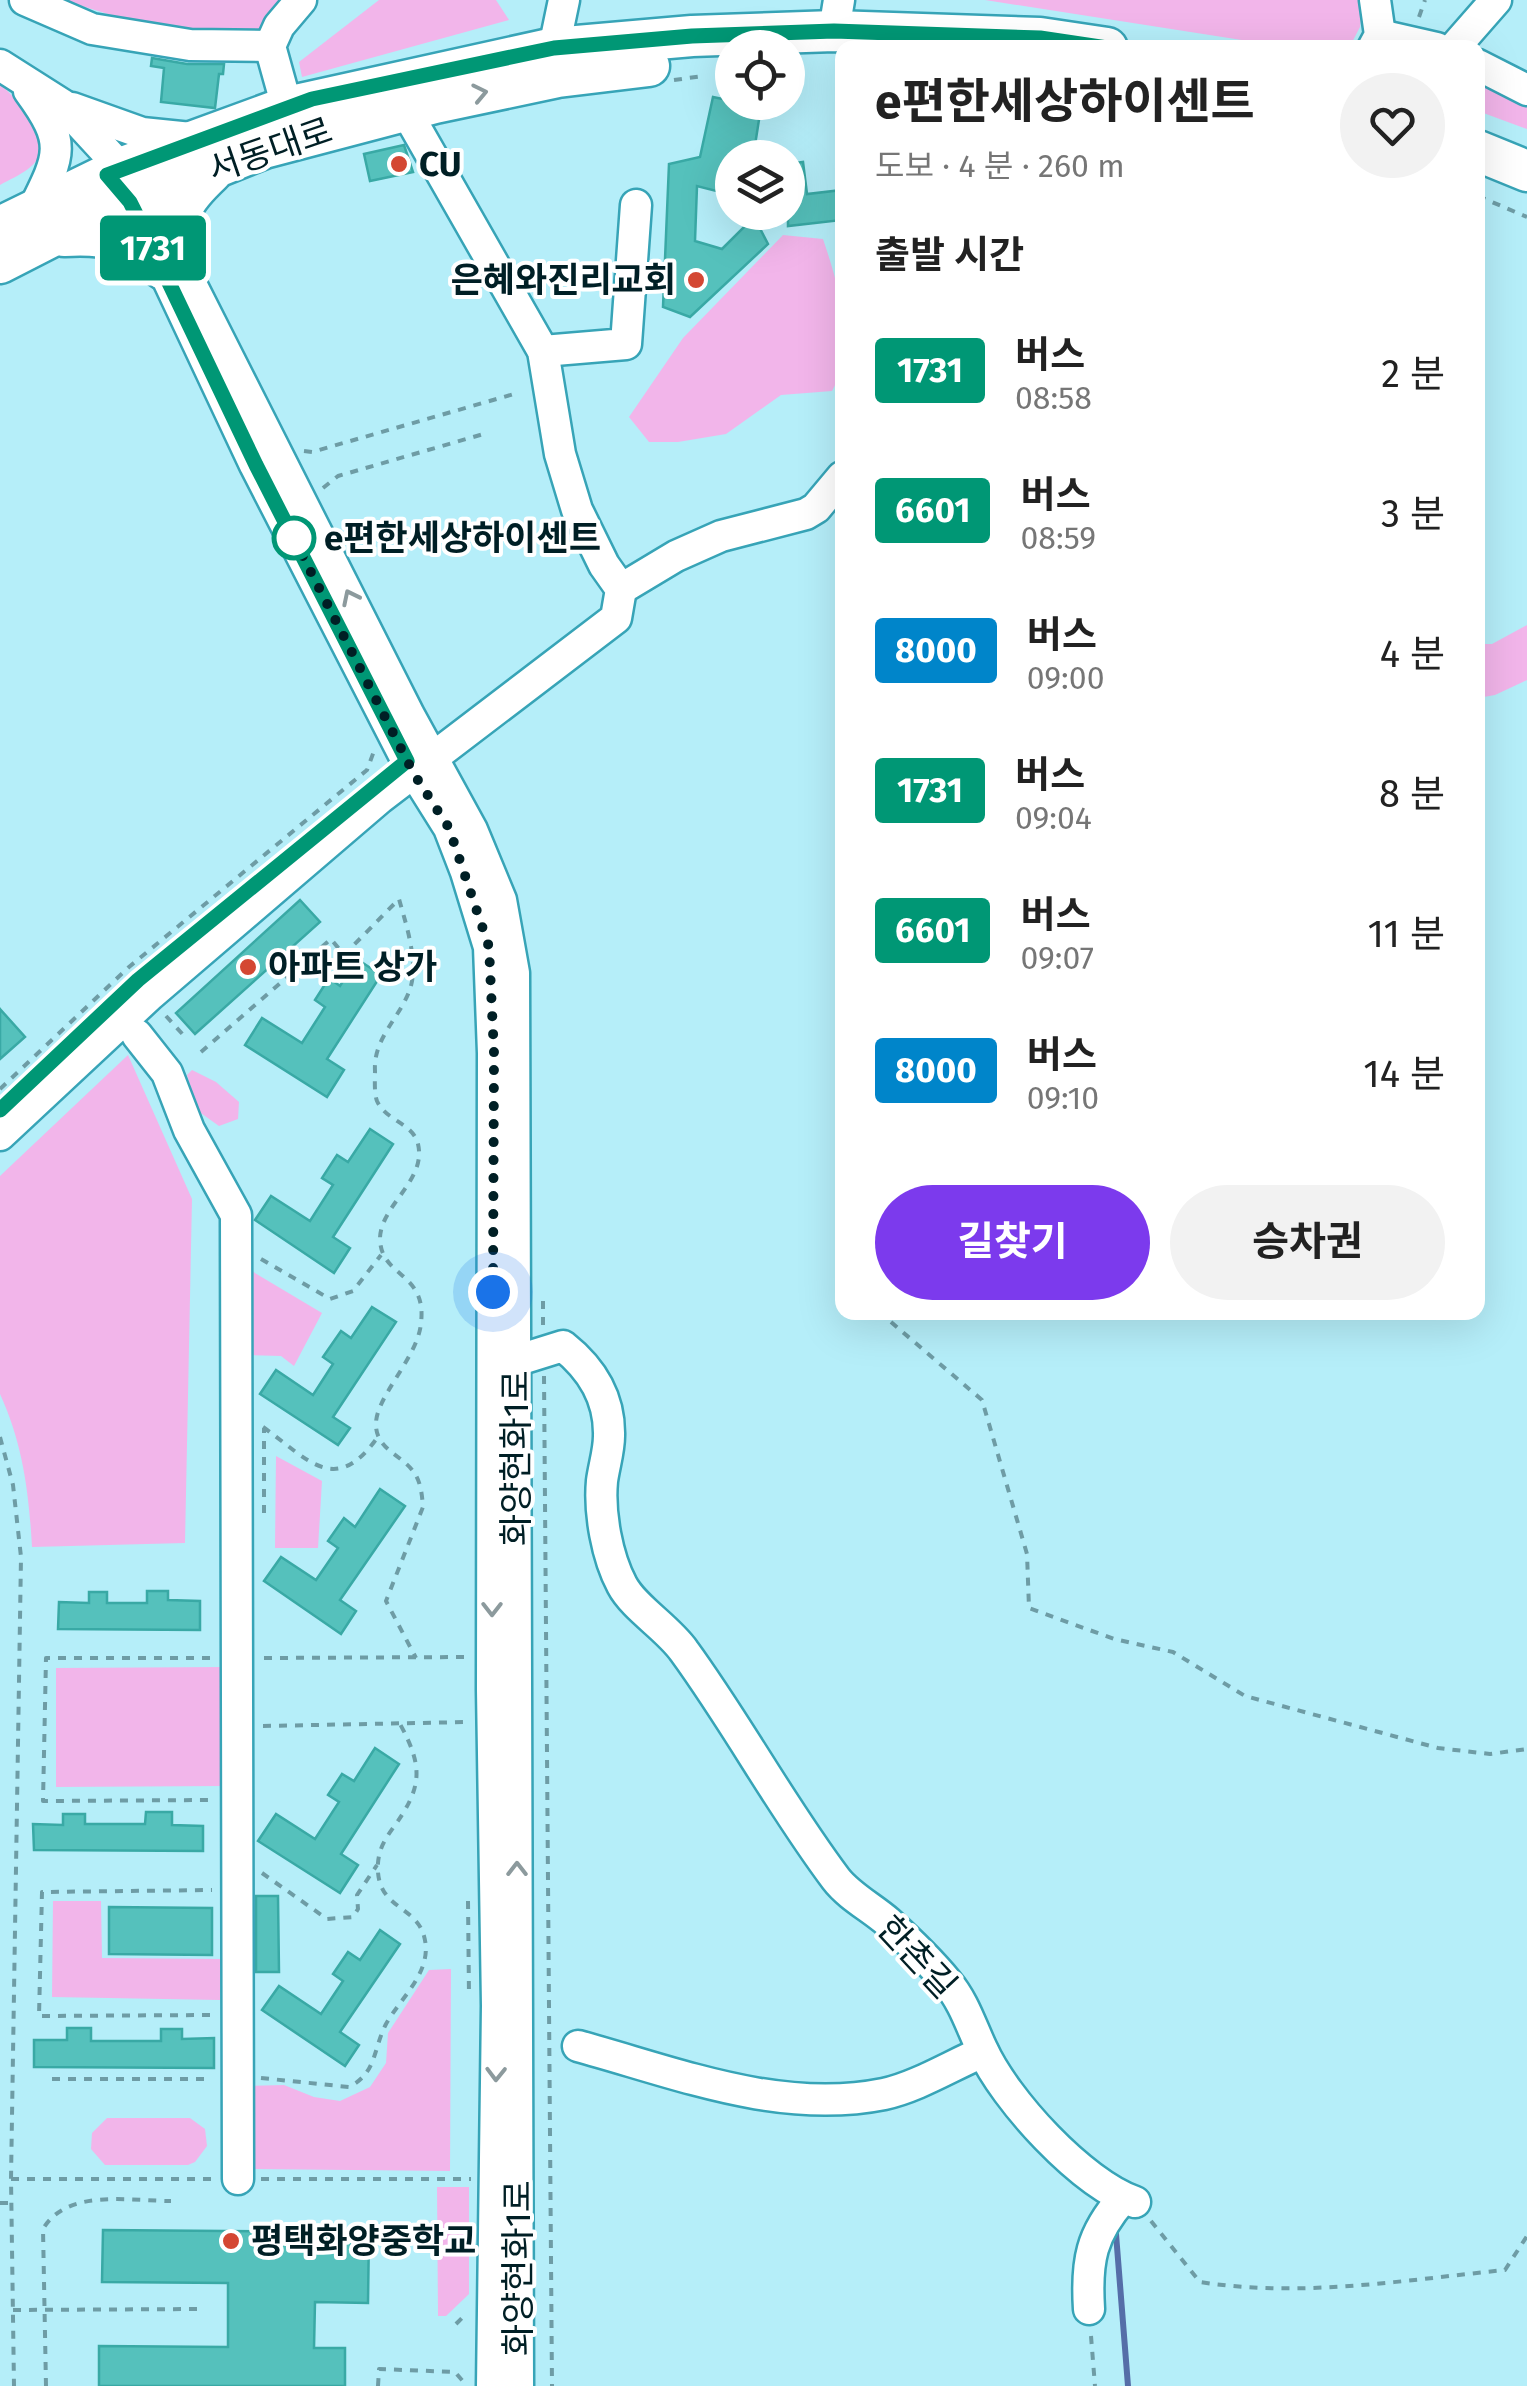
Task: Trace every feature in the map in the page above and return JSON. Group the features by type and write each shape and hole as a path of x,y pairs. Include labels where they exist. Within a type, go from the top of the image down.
{"main road":[{"name":"서동대로","path":"805,48 839,29"},
{"name":"서동대로","path":"211,152 284,93 554,48 839,29 1053,40"},
{"name":"서동대로","path":"0,263 28,225 211,152 264,148 337,126 558,77 715,61"},
{"path":"28,225 114,237 173,267 181,208 211,152"},
{"path":"1485,153 1527,171"},
{"path":"1485,183 1527,200"}],"street":[{"path":"25,0 92,29 190,46 270,46"},
{"path":"284,93 270,46 279,26 302,0"},
{"path":"554,48 564,0"},
{"path":"1376,0 1376,40"},
{"path":"1461,40 1496,0"},
{"path":"1485,69 1527,90"},
{"path":"15,75 62,104 142,133 183,139 211,152"},
{"path":"15,75 126,185"},
{"path":"15,75 49,118 57,149 48,182 28,225"},
{"path":"62,104 126,185"},
{"path":"0,1110 138,980 420,760 616,618 621,589 604,565 577,510 560,454 543,351 518,302 463,216 414,126 410,110"},
{"name":"화양현화1로","path":"126,185 173,267 420,760 466,872 489,947 497,2006 492,2386"},
{"path":"543,351 626,344 636,205"},
{"path":"621,589 676,556 721,536 806,514 835,485"},
{"path":"0,1135 150,995 420,760"},
{"name":"화양현화1로","path":"420,760 472,830 501,900 514,973 518,2386"},
{"path":"137,1034 166,1073 189,1130 236,1215 238,2179"},
{"name":"한촌길","path":"516,1361 562,1346 583,1362 606,1401 610,1437 602,1485 608,1546 623,1587 668,1630 686,1654 839,1883 888,1922 952,1986 982,2052 1024,2116 1074,2161 1129,2200"},
{"path":"578,2046 752,2094 832,2101 888,2093 982,2052"},
{"path":"1089,2308 1086,2275 1094,2240 1109,2214 1129,2200"}],"path":[{"path":"1485,199 1527,216"},
{"path":"302,450 312,452 514,394"},
{"path":"320,491 326,482 338,476 487,433"},
{"path":"0,1089 129,968 367,770"},
{"path":"201,1052 331,939 344,955 400,899 412,962 411,988 374,1058 375,1074 377,1101 390,1117 411,1130 418,1143 419,1163 381,1228 382,1253 388,1264 407,1277 420,1294 422,1318 419,1342 375,1420 378,1438 416,1474 422,1492 423,1507 386,1601 416,1658"},
{"path":"162,1011 187,1039"},
{"path":"235,1244 330,1300 353,1292 382,1253"},
{"path":"543,1316 544,1336"},
{"path":"890,1322 982,1400 1027,1554 1029,1608 1114,1639 1173,1652 1245,1696 1438,1748 1490,1754 1527,1749"},
{"path":"544,1375 552,2386"},
{"path":"235,1407 322,1469 339,1469 361,1461 378,1438"},
{"path":"264,1428 264,1523"},
{"path":"0,1437 13,1486 20,1557 11,2203 14,2386"},
{"path":"237,1800 44,1801 46,1658 468,1658"},
{"path":"237,1726 469,1722"},
{"path":"52,2078 305,2080 349,2087 360,2082 370,2070 385,2026 418,1978 425,1960 426,1942 421,1929 383,1893 378,1863 381,1848 408,1810 416,1790 416,1753 400,1724"},
{"path":"237,1856 328,1919 340,1920 353,1917 358,1908 357,1894 378,1863"},
{"path":"237,1890 42,1892 40,2016 237,2015"},
{"path":"1129,2200 1200,2282 1228,2286 1347,2288 1505,2270 1527,2236"},
{"path":"46,2386 43,2230 60,2209 76,2202 172,2201"},
{"path":"0,2203 11,2203"},
{"path":"1089,2308 1095,2386"},
{"path":"13,2310 204,2309"},
{"path":"378,2386 379,2369 456,2372 468,2386"}],"shaded area":[{"path":"62,0 281,0 263,37 174,34"},
{"path":"379,0 496,0 509,20 302,77 299,62"},
{"path":"985,0 1363,0 1360,27 1353,40 1242,40"},
{"path":"1485,76 1527,97 1527,129 1485,114"},
{"path":"0,84 35,124 42,147 38,159 28,169 0,185"},
{"path":"783,235 823,239 835,280 832,391 781,395 726,434 649,442 629,417 683,338"},
{"path":"1527,625 1527,680 1485,697 1485,644"},
{"path":"128,1055 192,1199 185,1543 32,1547 23,1469 0,1394 0,1176"},
{"path":"192,1070 216,1082 239,1102 238,1119 219,1126 198,1111 187,1075"},
{"path":"250,1270 322,1313 294,1366 281,1356 250,1355"},
{"path":"276,1456 322,1481 318,1548 275,1548"},
{"path":"223,1667 223,1786 56,1787 56,1668"},
{"path":"53,1901 101,1901 102,1958 221,1959 220,2000 52,1997"},
{"path":"451,1969 450,2171 249,2169 249,2086 284,2085 314,2097 340,2101 370,2087 386,2063 388,2033 429,1970"},
{"path":"107,2118 190,2118 205,2129 207,2146 188,2165 105,2165 91,2149 92,2133"},
{"path":"437,2187 469,2187 469,2294 446,2316 438,2316"}],"building":[{"path":"152,58 187,64 224,64 215,108 161,102 164,68 151,66"},
{"path":"713,97 715,120 759,120 756,140 715,140 715,191 697,186 695,241 722,249 741,230 761,230 768,244 690,317 663,307 669,164 700,157"},
{"path":"404,145 413,172 370,181 364,154"},
{"path":"805,178 807,194 835,191 835,221 805,224"},
{"name":"아파트 상가","path":"300,900 320,922 195,1034 176,1013"},
{"path":"357,959 381,975 327,1059 344,1070 327,1097 245,1045 262,1018 302,1043 325,1007 315,1000 329,978 340,986"},
{"path":"0,1009 25,1037 0,1059"},
{"path":"370,1129 393,1144 333,1237 350,1248 334,1273 255,1220 271,1196 310,1221 333,1185 322,1178 337,1155 348,1162"},
{"path":"372,1307 396,1322 333,1417 350,1428 338,1445 260,1394 276,1370 313,1395 333,1364 323,1357 341,1331 351,1338"},
{"path":"380,1489 405,1506 340,1600 356,1611 341,1634 264,1581 281,1557 316,1580 338,1548 328,1541 344,1518 355,1527"},
{"path":"147,1591 168,1591 168,1600 200,1601 200,1630 58,1629 59,1602 89,1603 89,1592 107,1592 107,1603 147,1603"},
{"path":"375,1748 399,1764 341,1854 358,1865 340,1893 258,1841 276,1814 315,1839 339,1802 328,1795 342,1774 354,1781"},
{"path":"146,1812 172,1812 172,1825 203,1826 203,1851 34,1850 33,1824 63,1825 63,1814 85,1814 85,1824 145,1824"},
{"path":"256,1896 278,1896 279,1972 256,1972"},
{"path":"109,1907 212,1908 212,1955 109,1954"},
{"path":"380,1930 400,1944 340,2032 359,2045 345,2066 262,2010 279,1986 321,2014 343,1981 333,1974 348,1952 360,1960"},
{"path":"67,2028 91,2028 91,2041 161,2041 161,2029 182,2029 182,2039 214,2038 214,2068 34,2067 34,2040 67,2040"},
{"name":"평택화양중학교","path":"103,2230 369,2232 368,2303 315,2302 314,2348 345,2348 345,2386 99,2386 99,2346 228,2347 228,2283 102,2282"}],"waterway":[{"path":"1116,2234 1128,2386"}],"bus line":[{"name":"1731","path":"0,1110 138,980 407,761 256,465 130,202 107,175 312,99 554,48 692,36 834,31 935,32 1053,40"}],"place":[{"name":"CU","path":"399,164"},
{"name":"은혜와진리교회","path":"696,280"},
{"name":"e편한세상하이센트","path":"294,538"},
{"name":"아파트 상가","path":"248,967"},
{"name":"평택화양중학교","path":"231,2241"}],"route":[{"path":"294,538 290,531 407,761 449,828 489,947 494,1053 493,1292"}]}
